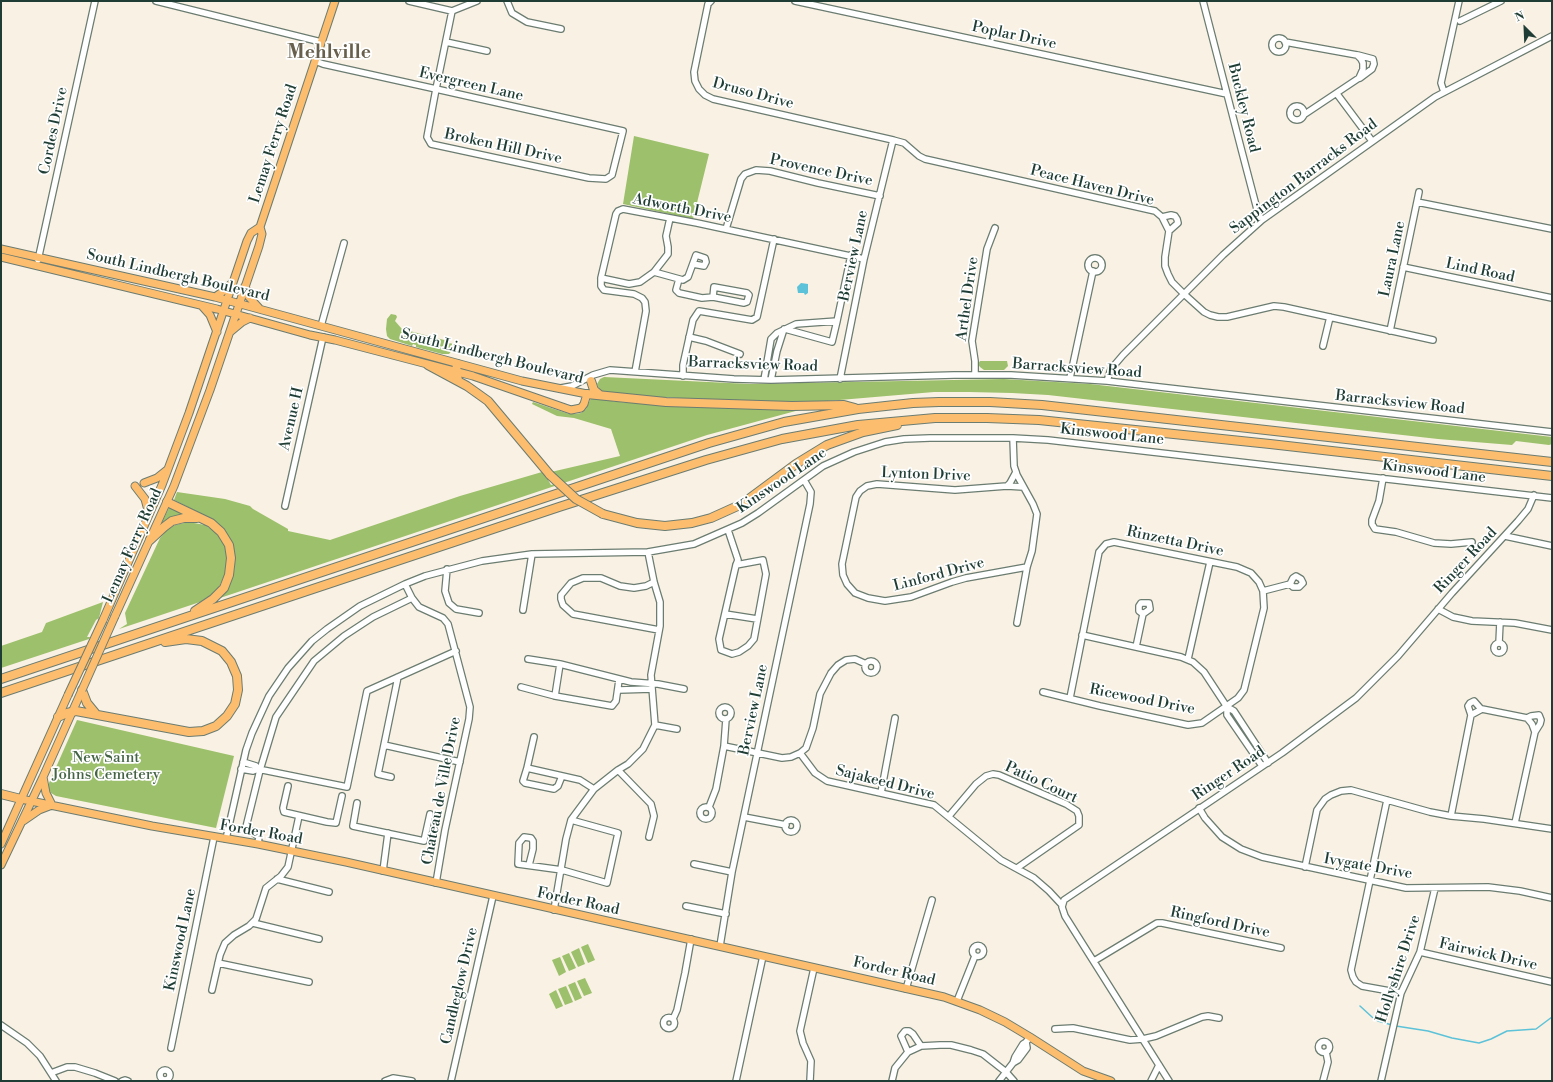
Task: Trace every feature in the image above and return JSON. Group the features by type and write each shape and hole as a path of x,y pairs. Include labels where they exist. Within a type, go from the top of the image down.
{"highway":[{"path":"428,365 458,380 491,405 550,475 576,499 603,514 620,520 646,525 674,525 699,521 721,514 742,504 796,464 827,445 863,432 935,418"},
{"path":"456,368 458,380"},
{"path":"591,381 594,390 600,395"},
{"path":"587,394 666,402 792,406 844,405 858,409"},
{"path":"1,679 728,437 790,421 858,409 913,403 945,402 990,402 1042,405 1552,462"},
{"path":"1,693 559,507 731,452 782,439 833,429 884,422 935,418 1039,420 1270,444 1552,476"},
{"path":"167,502 211,523 221,532 229,545 232,558 229,575 224,588 214,599 174,621"},
{"path":"150,540 172,521 184,518 200,518"},
{"path":"58,717 72,711 96,714 189,732 203,731 216,726 227,716 235,704 238,690 237,676 231,662 222,651 202,641 186,639 139,647"},
{"path":"82,690 87,703 96,714"},
{"path":"1,794 22,799"}],"main road":[{"name":"Lemay Ferry Road","path":"1,865 43,778 167,502 210,390 240,303 262,234 260,227 335,1"},
{"name":"Lemay Ferry Road","path":"1,844 103,620 149,514 193,403 251,233 260,227"},
{"name":"South Lindbergh Boulevard","path":"1,249 214,296 259,308 456,368 571,410 581,408 587,394 456,368 428,365 236,314 1,257"},
{"path":"214,296 225,290 234,282"},
{"path":"245,286 249,297 259,308"},
{"path":"202,306 210,315 217,332"},
{"path":"230,332 242,322 250,318"},
{"path":"144,483 157,478 168,468"},
{"path":"135,486 145,499 149,514"},
{"path":"21,822 31,814 52,805 46,793 43,778"},
{"name":"Forder Road","path":"22,799 146,825 258,844 383,870 554,910 691,939 944,997 993,1016 1028,1039 1083,1071 1111,1081"}],"street":[{"name":"Cordes Drive","path":"37,266 95,1"},
{"path":"156,1 321,42"},
{"path":"409,1 452,11 477,1"},
{"path":"507,1 512,13 527,22 561,29"},
{"name":"Druso Drive","path":"711,1 708,4 694,72 695,81 699,89 705,95 713,99 893,140"},
{"name":"Poplar Drive","path":"795,1 1227,94"},
{"name":"Buckley Road","path":"1203,1 1258,213 1262,220"},
{"path":"1444,92 1441,83 1458,1"},
{"path":"1460,21 1501,1"},
{"name":"Broken Hill Drive","path":"452,11 427,137 431,144 589,178 606,179 612,175 623,131"},
{"name":"Sappington Barracks Road","path":"1107,381 1112,367 1223,255 1262,220 1372,141 1444,92 1552,36"},
{"path":"446,42 487,51"},
{"path":"1285,42 1373,59 1374,64 1372,69 1337,94 1304,114"},
{"path":"1359,57 1363,69 1359,78"},
{"name":"Evergreen Lane","path":"315,61 623,131"},
{"path":"1337,94 1372,141"},
{"name":"Berview Lane","path":"840,379 864,260 893,140"},
{"name":"Peace Haven Drive","path":"893,140 904,143 919,156 925,159 1155,211 1162,218 1169,231"},
{"name":"Provence Drive","path":"726,229 741,179 745,174 756,170 770,171 880,196"},
{"name":"Laura Lane","path":"1390,331 1419,192"},
{"path":"1417,202 1552,229"},
{"name":"Adworth Drive","path":"601,278 616,214 622,209 774,239 864,260"},
{"path":"1162,218 1171,215 1175,216 1178,223 1169,231 1165,257 1165,266 1172,282 1204,312 1218,317 1237,315 1274,306 1433,340"},
{"path":"635,372 646,311 645,302 642,298 634,294 604,290 601,286 601,278 629,284 640,282 654,272 668,254 666,236 670,218"},
{"name":"Arthel Drive","path":"975,375 975,361 972,341 987,249 995,228"},
{"path":"683,376 693,320 699,310 752,320 758,317 774,239"},
{"path":"321,326 344,243"},
{"path":"784,329 832,342 851,256"},
{"path":"654,272 683,280 688,277 693,264"},
{"name":"Lind Road","path":"1403,267 1552,298"},
{"path":"1070,378 1093,271"},
{"path":"679,279 676,290 679,293 702,298 713,297 744,303 747,302 749,295 747,293 714,287 713,297"},
{"path":"1323,346 1330,317"},
{"path":"764,380 772,339 777,333 796,324 837,321"},
{"path":"771,380 777,351 784,329"},
{"path":"689,337 706,341 740,354"},
{"name":"Avenue H","path":"285,506 323,338"},
{"name":"Barracksview Road","path":"557,388 572,386 599,373 610,370 683,376 764,380 975,375 1070,378 1552,432"},
{"path":"587,394 591,381 599,373"},
{"name":"Kinswood Lane","path":"226,839 243,762 252,733 269,696 298,656 327,629 360,606 405,584 447,569 482,561 532,554 648,552 694,544 728,530 758,513 823,466 840,457 885,442 904,439 930,438 1013,438 1048,440 1552,498"},
{"path":"1013,438 1014,466 1037,514 1032,551 1027,567 1017,623"},
{"path":"1007,486 1016,472"},
{"path":"1383,478 1379,500 1372,520 1372,524 1375,529 1407,534 1434,543 1451,544 1472,542"},
{"name":"Berview Lane","path":"720,946 732,872 810,504 811,492 804,480"},
{"name":"Lynton Drive","path":"843,575 843,554 856,497 860,491 867,486 876,484 960,490 1007,486 1023,487"},
{"name":"Ringer Road","path":"1062,905 1066,897 1268,763 1307,735 1366,688 1398,656 1438,609 1505,536 1528,509 1534,495"},
{"path":"728,530 738,560 736,565 719,639 722,650 728,653 740,652 754,639 766,574 762,560 736,565"},
{"path":"1505,536 1552,546"},
{"name":"Rinzetta Drive","path":"1070,698 1099,552 1106,544 1114,542 1237,567 1251,573 1259,582 1263,592"},
{"path":"554,910 562,870 566,839 571,820 594,789 628,764 643,749 655,725 651,675 659,630 660,599 654,582 648,552"},
{"path":"523,610 532,554"},
{"path":"1188,659 1210,562"},
{"name":"Linford Drive","path":"843,575 847,584 855,593 868,598 885,601 911,597 966,578 1027,567"},
{"path":"447,569 445,591 449,604 456,609 479,613"},
{"path":"654,582 646,586 634,588 620,586 601,578 590,578 574,581 563,592 561,599 563,606 573,614 659,630"},
{"name":"Chateau de Ville Drive","path":"405,584 412,598 419,607 443,618 448,624 470,707 445,830 436,883"},
{"path":"1263,592 1290,584"},
{"name":"Ricewood Drive","path":"1043,692 1188,725 1202,723 1238,698 1247,682 1264,608 1263,592"},
{"path":"258,844 259,837 246,827 259,770 276,717 314,661 344,636 373,617 412,598"},
{"path":"1438,609 1453,617 1472,621 1515,623 1552,630"},
{"path":"725,614 757,619"},
{"path":"1136,647 1143,614"},
{"path":"1498,643 1500,622"},
{"path":"1082,635 1188,659 1200,667 1226,707 1228,715 1262,766"},
{"path":"241,769 259,770 347,787 362,721 367,690 456,651"},
{"path":"528,659 560,664 619,680 652,686 684,689"},
{"path":"724,746 782,758 800,753 806,748 813,728 820,694 831,673 838,664 846,660 855,659 866,664"},
{"path":"555,696 560,664"},
{"path":"390,777 378,774 398,677"},
{"path":"520,687 555,696 612,706 616,701 619,690 619,680"},
{"path":"619,690 652,686"},
{"path":"1451,816 1471,715 1468,706 1470,703 1474,702 1481,709 1528,718 1539,715 1541,720 1535,732 1515,823"},
{"path":"1226,707 1234,711 1268,763"},
{"path":"1471,715 1481,709"},
{"path":"881,793 895,718"},
{"path":"1528,718 1535,732"},
{"path":"709,807 716,789 724,746 726,719"},
{"path":"655,725 677,729"},
{"path":"534,738 523,781 525,783 554,789 558,786 562,776"},
{"path":"384,746 460,762"},
{"name":"Sajakeed Drive","path":"800,753 815,773 827,781 934,805 1001,860 1042,884 1062,905"},
{"path":"243,762 256,766 259,770"},
{"path":"527,768 580,780 594,789"},
{"path":"618,770 651,804 654,816 649,837"},
{"name":"Patio Court","path":"949,816 976,784 986,776 993,774 999,775 1059,801 1077,811 1079,816 1079,825 1017,868"},
{"path":"288,786 283,808 284,812 336,823 342,796"},
{"path":"1305,867 1318,810 1331,795 1341,791 1351,790 1430,812 1451,816 1515,823 1552,829"},
{"path":"1387,800 1351,970 1356,982 1362,986 1401,992"},
{"path":"357,803 353,826 424,841 430,814"},
{"name":"Ivygate Drive","path":"1200,808 1205,818 1222,837 1241,849 1262,857 1406,888 1504,888 1552,898"},
{"path":"212,990 220,955 225,943 234,935 253,923 256,919 266,888 285,872 288,867 293,851 299,816"},
{"path":"744,817 786,825"},
{"path":"529,865 533,842 531,838 524,837 519,843 518,864 562,870 607,883 618,833 571,820"},
{"path":"383,870 388,833"},
{"name":"Kinswood Lane","path":"171,1048 214,837"},
{"path":"694,864 732,872"},
{"path":"277,879 329,892"},
{"name":"Hollyshire Drive","path":"1381,1081 1401,992 1420,952 1435,888"},
{"name":"Candleglow Drive","path":"451,1081 493,896"},
{"path":"906,989 932,900"},
{"path":"1062,905 1065,916 1169,1081"},
{"path":"686,906 726,914"},
{"path":"253,923 319,938"},
{"name":"Ringford Drive","path":"1094,961 1157,923 1280,948"},
{"path":"673,1019 677,1010 691,939"},
{"name":"Fairwick Drive","path":"1420,952 1552,982"},
{"path":"736,1081 763,956"},
{"path":"957,1001 975,956"},
{"path":"218,964 309,982"},
{"path":"810,1081 812,1061 802,1043 800,1030 814,968"},
{"path":"1055,1029 1073,1028 1130,1040 1156,1036 1202,1016 1219,1018"},
{"path":"1,1025 27,1043 40,1056 56,1081"},
{"path":"908,1052 901,1036 905,1031 909,1031 913,1034 921,1046"},
{"path":"999,1081 1013,1063 1019,1050 1028,1039"},
{"path":"892,1081 896,1068 908,1052 921,1046 930,1045 951,1045 983,1054 1006,1072 1014,1081"},
{"path":"1324,1081 1328,1062 1326,1052"},
{"path":"1151,1081 1159,1065"},
{"path":"51,1073 67,1067 94,1073 116,1081"},
{"path":"384,1081 393,1078 412,1081"},
{"path":"122,1081 128,1081"}],"green space":[{"path":"634,136 709,154 693,219 623,204"},
{"path":"391,314 396,315 397,317 395,321 402,329 448,341 448,343 455,344 454,348 449,354 442,354 416,347 416,345 413,344 412,346 390,339 387,336 386,329 387,319"},
{"path":"980,361 1007,361 1008,366 1004,370 984,370 978,364"},
{"path":"604,377 750,384 1004,379 1090,384 1552,437 1552,444 1549,445 1516,441 1512,445 1438,439 1048,395 1012,393 934,392 804,403 656,397 600,391 597,384 600,379"},
{"path":"591,398 619,402 688,406 803,409 707,435 220,598 227,591 234,572 235,554 232,543 222,527 209,518 174,500 177,492 225,499 250,506 288,529 288,531 330,540 460,496 542,472 551,485 561,482 551,472 620,456 611,429 574,418 557,416 532,404 533,402 569,414 575,414 581,413 586,409"},
{"path":"169,508 189,515 163,525 161,524"},
{"path":"184,523 205,525 214,531 222,540 228,559 227,569 219,587 214,593 200,602 119,629 127,624 125,613 160,538 167,530 175,525"},
{"path":"103,602 99,618 96,620 87,637 90,637 89,639 1,668 1,646 42,632 46,623"},
{"name":"New Saint Johns Cemetery","path":"77,720 234,756 216,828 56,796 51,793 49,783"},
{"path":"588,944 595,960 588,963 581,947"},
{"path":"579,948 585,964 578,967 571,952"},
{"path":"569,953 576,968 569,971 562,956"},
{"path":"560,957 566,972 559,976 552,960"},
{"path":"585,978 592,993 584,996 577,981"},
{"path":"575,982 582,998 575,1001 568,985"},
{"path":"566,986 573,1002 565,1005 558,989"},
{"path":"556,990 563,1006 556,1009 549,994"}],"water":[{"path":"801,283 808,284 808,293 805,295 804,293 798,293 797,287"}],"waterway":[{"path":"1360,1006 1378,1021 1392,1025"},
{"path":"1396,1026 1428,1031 1452,1038 1479,1043 1507,1031 1536,1029 1552,1017"}],"district":[{"name":"Mehlville","path":"329,53"}]}
